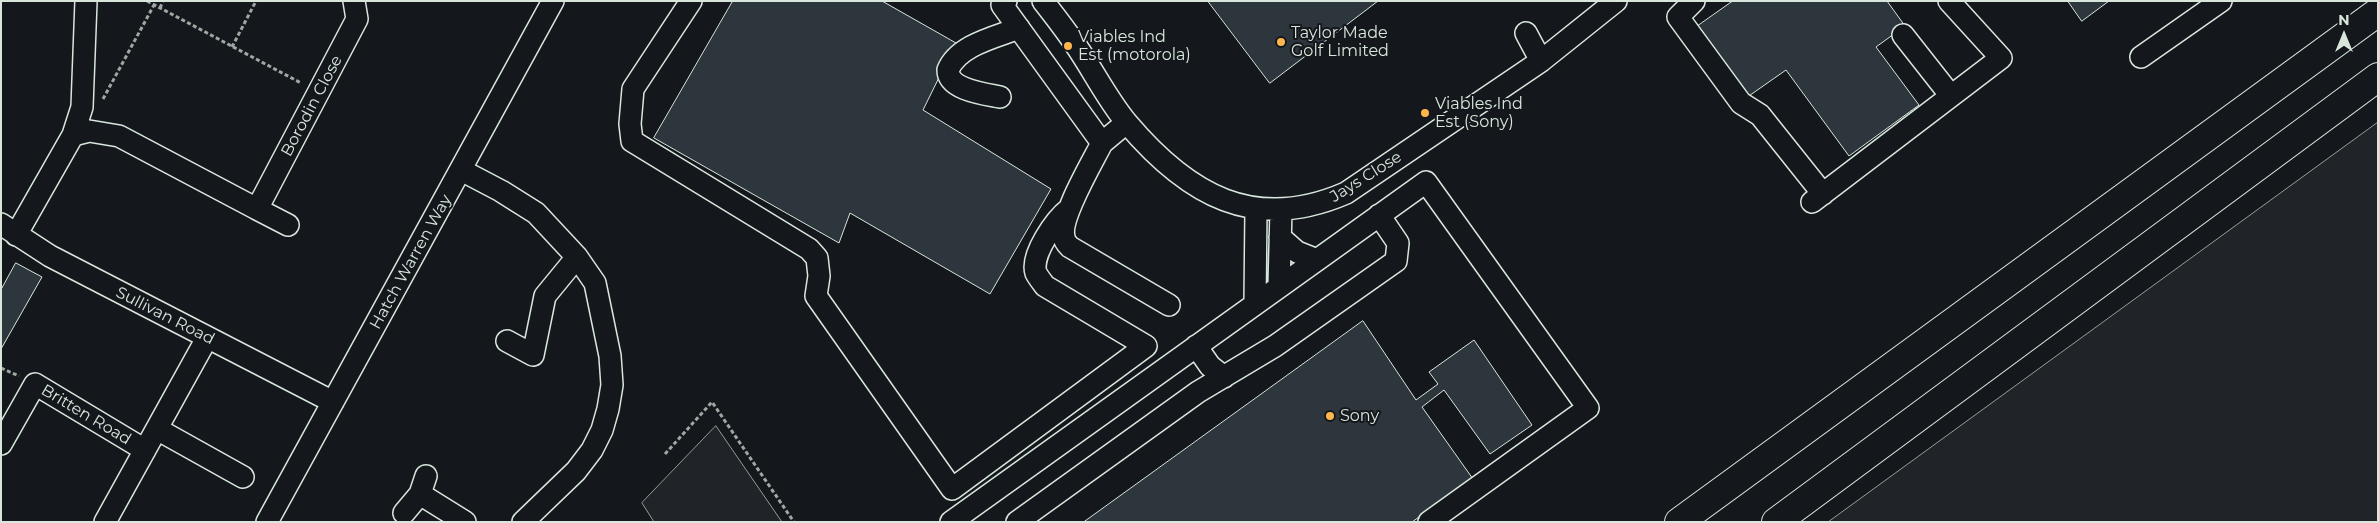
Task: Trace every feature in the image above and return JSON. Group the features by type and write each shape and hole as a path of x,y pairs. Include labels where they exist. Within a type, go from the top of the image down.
{"highway":[{"path":"1679,522 2378,12"},
{"path":"1776,522 2378,77"}],"street":[{"path":"9,230 73,135 82,107 86,1"},
{"name":"Borodin Close","path":"257,209 357,20 354,1"},
{"name":"Hatch Warren Way","path":"267,522 553,1"},
{"path":"691,1 633,89 630,124 632,141 809,249 817,258 816,296 952,489 1146,346 1045,286 1036,273 1035,265 1038,253 1058,218 1069,209"},
{"name":"Jays Close","path":"1043,1 1075,44 1126,123 1176,173 1226,201 1256,209 1281,210 1321,204 1346,193 1541,61 1616,1"},
{"path":"1694,1 1678,17 1741,103 1760,115 1818,198 2002,58 1949,1"},
{"path":"2141,57 2221,1"},
{"path":"1003,2 1018,28 1102,143"},
{"path":"1000,97 960,86 951,80 948,70 950,65 968,49 1018,28"},
{"path":"1526,33 1541,61"},
{"path":"1904,35 1951,96"},
{"path":"1126,123 1102,143 1069,209 1064,227 1064,238 1070,247 1169,305"},
{"path":"73,135 88,131 119,136 288,225"},
{"path":"461,170 501,191 536,213 577,258 595,283 602,315 611,366 612,385 608,409 599,437 576,471 524,522"},
{"path":"951,522 1255,302 1426,182 1588,408 1429,522"},
{"path":"1255,302 1256,209"},
{"path":"1279,286 1281,210"},
{"path":"1017,522 1198,392 1275,346 1396,261 1398,243 1379,215"},
{"name":"Sullivan Road","path":"9,230 50,256 333,402"},
{"path":"1280,237 1297,252 1316,260"},
{"path":"507,341 533,355 545,296 577,258"},
{"name":"Britten Road","path":"105,522 208,338"},
{"path":"1196,346 1210,366 1224,376"},
{"name":"Britten Road","path":"1,444 35,384 145,450"},
{"path":"157,429 243,477"},
{"path":"404,512 423,485 465,522"}],"path":[{"path":"147,1 320,92"},
{"path":"160,8 164,1"},
{"path":"232,46 256,1"},
{"path":"101,103 154,5"},
{"path":"665,454 712,402 794,522"}],"shaded area":[{"path":"2378,122 2378,522 1828,522"},
{"path":"716,426 782,522 654,522 642,503"}],"building":[{"path":"733,1 882,1 956,43 923,110 1051,189 990,294 850,213 839,243 654,138"},
{"name":"Taylor Made Golf Limited","path":"1208,1 1378,1 1270,83"},
{"path":"1733,1 1887,1 1905,26 1876,47 1919,105 1849,156 1786,70 1746,98 1695,28"},
{"path":"2068,1 2109,1 2082,21"},
{"path":"16,263 42,277 1,349 1,290"},
{"name":"Sony","path":"1363,321 1416,400 1438,384 1429,372 1474,340 1532,425 1490,454 1444,390 1422,407 1473,479 1412,522 1084,522"}],"place":[{"name":"Taylor Made Golf Limited","path":"1281,42"},
{"name":"Viables Ind Est (motorola)","path":"1068,46"},
{"name":"Viables Ind Est (Sony)","path":"1425,113"},
{"name":"Sony","path":"1330,416"}]}
